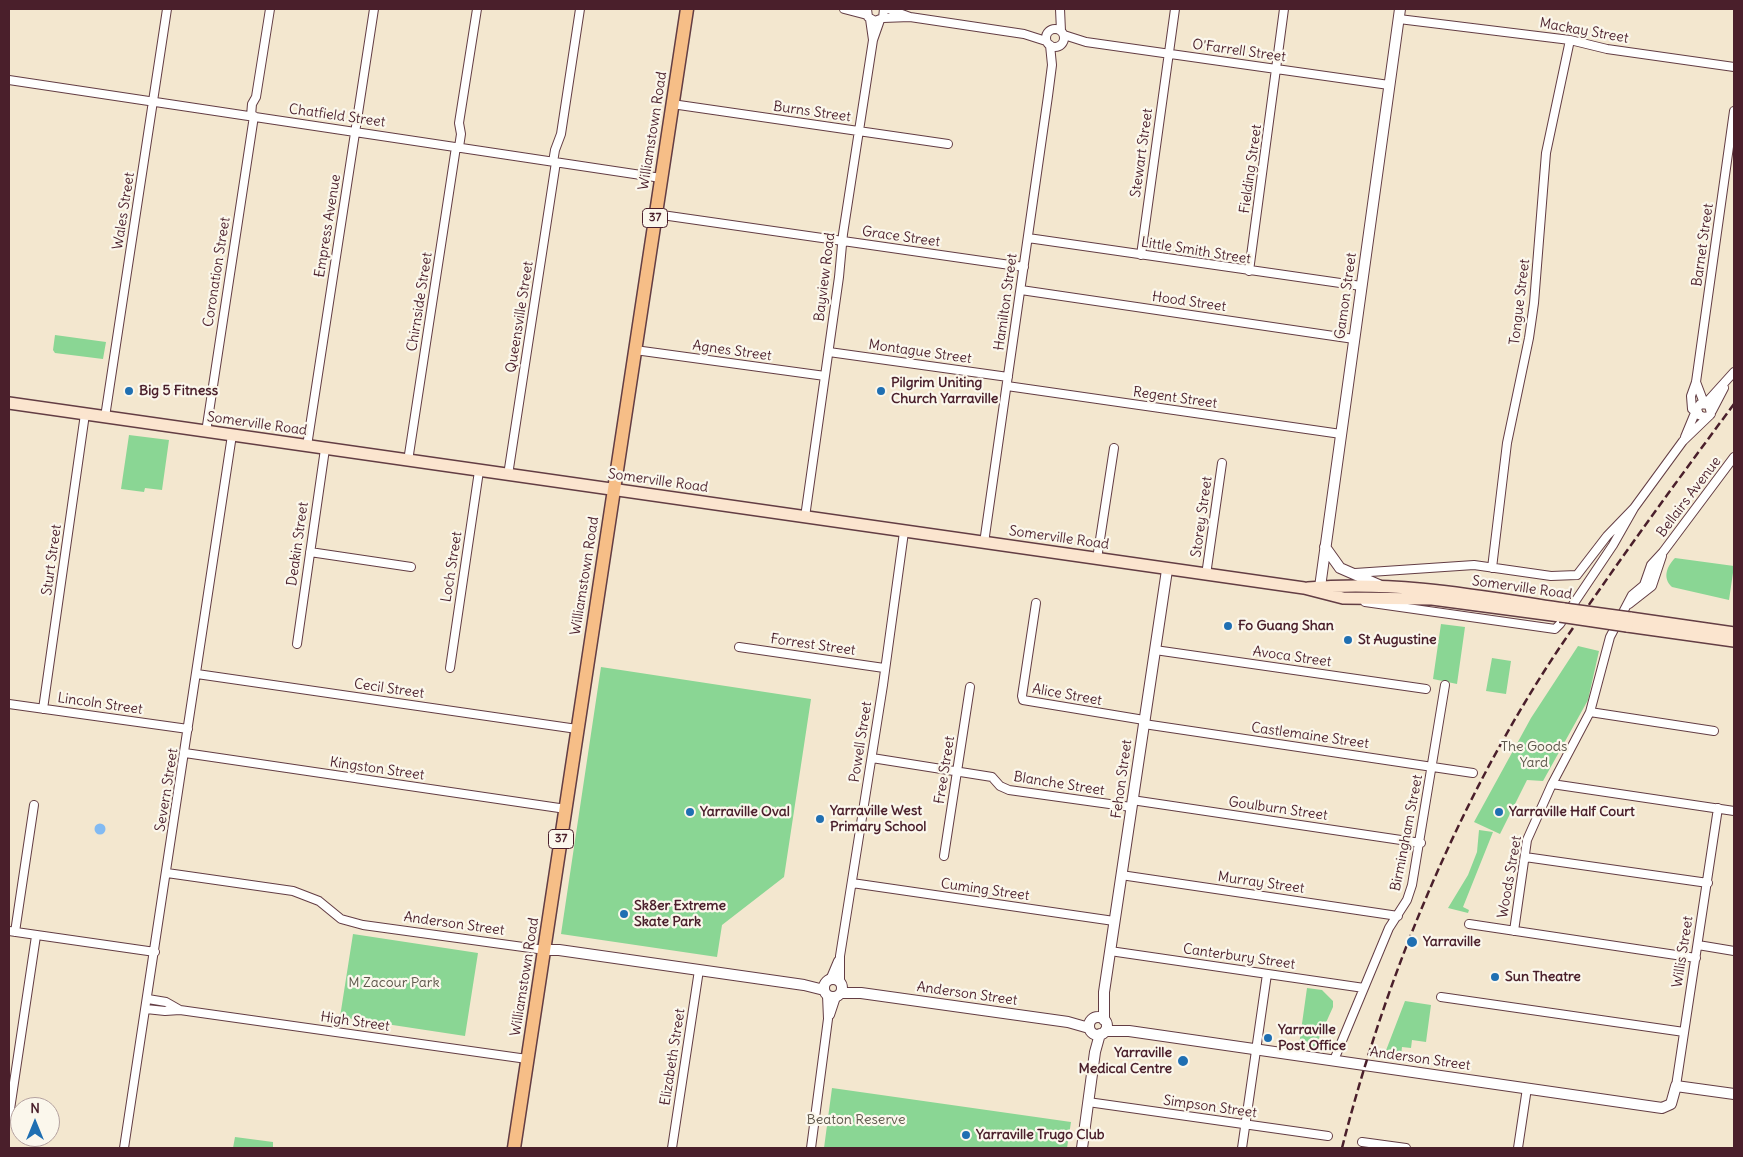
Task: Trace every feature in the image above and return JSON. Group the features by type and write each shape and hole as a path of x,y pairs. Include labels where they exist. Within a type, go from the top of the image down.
{"main road":[{"name":"Williamstown Road","path":"514,1148 687,9"},
{"name":"Somerville Road","path":"9,403 1167,570 1320,590 1384,586 1428,590 1562,613"},
{"name":"Somerville Road","path":"1320,590 1343,598 1432,599 1562,613 1628,617 1734,633"},
{"name":"Somerville Road","path":"1628,617 1734,642"}],"street":[{"name":"Wales Street","path":"105,417 167,9"},
{"name":"Coronation Street","path":"206,432 252,116 252,104 256,98 270,9"},
{"name":"Empress Avenue","path":"307,446 374,9"},
{"name":"Chirnside Street","path":"408,461 461,134 459,123 477,9"},
{"name":"Queensville Street","path":"508,475 555,162 555,150 562,134 580,9"},
{"path":"844,9 881,19 910,17"},
{"name":"Bayview Road","path":"805,517 829,352 842,241 873,40 884,9"},
{"path":"888,9 910,17 1049,37"},
{"name":"Hamilton Street","path":"1052,65 1063,33 1060,9"},
{"name":"Hamilton Street","path":"984,543 1052,65 1049,37 1060,9"},
{"name":"Stewart Street","path":"1141,255 1175,9"},
{"name":"Fielding Street","path":"1250,271 1284,9"},
{"name":"Bayview Road","path":"868,14 873,40"},
{"name":"Mackay Street","path":"1399,14 1570,40 1608,49 1734,67"},
{"name":"Gamon Street","path":"1320,590 1399,14"},
{"name":"O'Farrell Street","path":"1049,37 1063,33 1086,42 1389,85"},
{"name":"O'Farrell Street","path":"1049,37 1060,46 1086,42"},
{"name":"Tongue Street","path":"1492,568 1507,443 1529,338 1534,304 1546,154 1570,40"},
{"name":"Chatfield Street","path":"9,80 661,178"},
{"name":"Burns Street","path":"672,104 948,144"},
{"name":"Barnet Street","path":"1696,382 1700,408 1691,407 1690,400 1696,382 1734,111"},
{"name":"Grace Street","path":"655,214 1024,267"},
{"name":"Little Smith Street","path":"1028,238 1361,286"},
{"name":"Hood Street","path":"1021,290 1354,339"},
{"name":"Agnes Street","path":"635,350 825,376"},
{"name":"Montague Street","path":"829,352 1008,377"},
{"path":"1683,441 1700,408 1734,372"},
{"path":"1584,586 1634,508 1683,441 1710,414 1728,380"},
{"name":"Regent Street","path":"1007,386 1341,434"},
{"path":"1700,408 1711,406 1710,414"},
{"path":"1700,408 1704,417 1710,414"},
{"name":"Sturt Street","path":"43,709 85,414"},
{"name":"Severn Street","path":"124,1148 232,436"},
{"path":"1097,559 1114,448"},
{"name":"Deakin Street","path":"297,644 325,449"},
{"name":"Bellairs Avenue","path":"1647,586 1652,563 1664,552 1734,456"},
{"name":"Storey Street","path":"1206,575 1222,463"},
{"name":"Loch Street","path":"450,668 479,471"},
{"path":"1576,575 1634,508"},
{"name":"Powell Street","path":"811,1148 828,1020 872,758 904,532"},
{"path":"1325,547 1339,567 1384,586"},
{"path":"310,552 411,567"},
{"name":"Somerville Road","path":"1343,598 1550,630 1560,624 1584,586 1577,580 1576,575 1551,576 1466,566 1352,573"},
{"name":"Fehon Street","path":"1082,1148 1098,1026 1167,570"},
{"name":"Woods Street","path":"1514,931 1527,840 1552,784 1590,712 1606,647 1628,617 1632,594 1647,586"},
{"name":"Alice Street","path":"1036,603 1022,696 1023,700 1144,722"},
{"name":"Forrest Street","path":"739,647 884,668"},
{"name":"Avoca Street","path":"1155,650 1426,689"},
{"name":"Cecil Street","path":"197,674 577,729"},
{"name":"Free Street","path":"944,856 970,687"},
{"name":"Birmingham Street","path":"1334,1060 1389,928 1398,916 1412,885 1421,843 1444,688"},
{"name":"Lincoln Street","path":"9,704 188,729"},
{"path":"1590,712 1714,731"},
{"name":"Castlemaine Street","path":"1144,722 1473,773"},
{"name":"Kingston Street","path":"185,753 566,809"},
{"name":"Blanche Street","path":"872,758 992,777 1000,786 1009,790 1132,804"},
{"path":"1552,784 1734,811"},
{"name":"Goulburn Street","path":"1132,804 1421,843"},
{"path":"34,805 12,932 155,952"},
{"name":"Willis Street","path":"1673,1099 1708,883 1718,808"},
{"path":"1525,857 1708,883"},
{"name":"Anderson Street","path":"167,873 293,891 319,901 341,918 363,925 833,988 1662,1108 1669,1106 1673,1099"},
{"name":"Murray Street","path":"1121,875 1398,916"},
{"name":"Cuming Street","path":"852,883 1114,922"},
{"path":"1469,924 1696,958"},
{"path":"9,1116 36,936"},
{"path":"1698,945 1734,951"},
{"name":"Canterbury Street","path":"1110,951 1364,988"},
{"name":"Elizabeth Street","path":"672,1148 699,970"},
{"path":"1242,1148 1267,974"},
{"path":"1441,996 1684,1032"},
{"name":"High Street","path":"148,999 166,1002 180,1010"},
{"name":"High Street","path":"146,1009 180,1010 527,1059"},
{"path":"1676,1086 1734,1094"},
{"path":"1518,1148 1527,1088"},
{"name":"Simpson Street","path":"1088,1102 1328,1136"},
{"path":"1362,1142 1406,1148"}],"green space":[{"path":"55,335 106,342 103,359 55,353 53,350"},
{"path":"129,435 169,440 162,490 145,488 144,492 121,489"},
{"path":"1675,558 1734,566 1729,600 1672,587 1666,576"},
{"path":"1441,624 1465,627 1457,684 1433,679"},
{"name":"The Goods Yard","path":"1578,646 1599,651 1588,700 1543,781 1527,780 1500,834 1474,822 1531,718"},
{"path":"1492,658 1511,661 1506,694 1486,691"},
{"path":"601,667 811,699 784,877 722,925 717,957 561,934"},
{"path":"1479,830 1493,832 1463,907 1469,910 1468,913 1448,908 1468,875 1477,852"},
{"name":"M Zacour Park","path":"353,934 478,953 465,1036 340,1017"},
{"path":"1307,988 1322,990 1333,1001 1333,1007 1315,1047 1299,1045"},
{"path":"1405,1001 1431,1005 1426,1042 1412,1040 1411,1048 1402,1047 1401,1056 1385,1053"},
{"name":"Beaton Reserve","path":"832,1088 1071,1122 1067,1148 824,1148"},
{"path":"235,1137 273,1142 273,1148 233,1148"}],"water":[{"path":"100,823 106,829 100,835 94,829"}],"railway":[{"path":"1342,1148 1380,1018 1404,954 1429,890 1489,766 1522,707 1558,650 1734,404"}],"place":[{"name":"Big 5 Fitness","path":"129,391"},
{"name":"Pilgrim Uniting Church Yarraville","path":"881,391"},
{"name":"Fo Guang Shan","path":"1228,626"},
{"name":"St Augustine","path":"1348,640"},
{"name":"Yarraville Oval","path":"690,812"},
{"name":"Yarraville Half Court","path":"1499,812"},
{"name":"Yarraville West Primary School","path":"820,819"},
{"name":"Sk8er Extreme Skate Park","path":"624,914"},
{"name":"Yarraville","path":"1412,942"},
{"name":"Sun Theatre","path":"1495,977"},
{"name":"Yarraville Post Office","path":"1268,1038"},
{"name":"Yarraville Medical Centre","path":"1183,1061"},
{"name":"Yarraville Trugo Club","path":"966,1135"}]}
